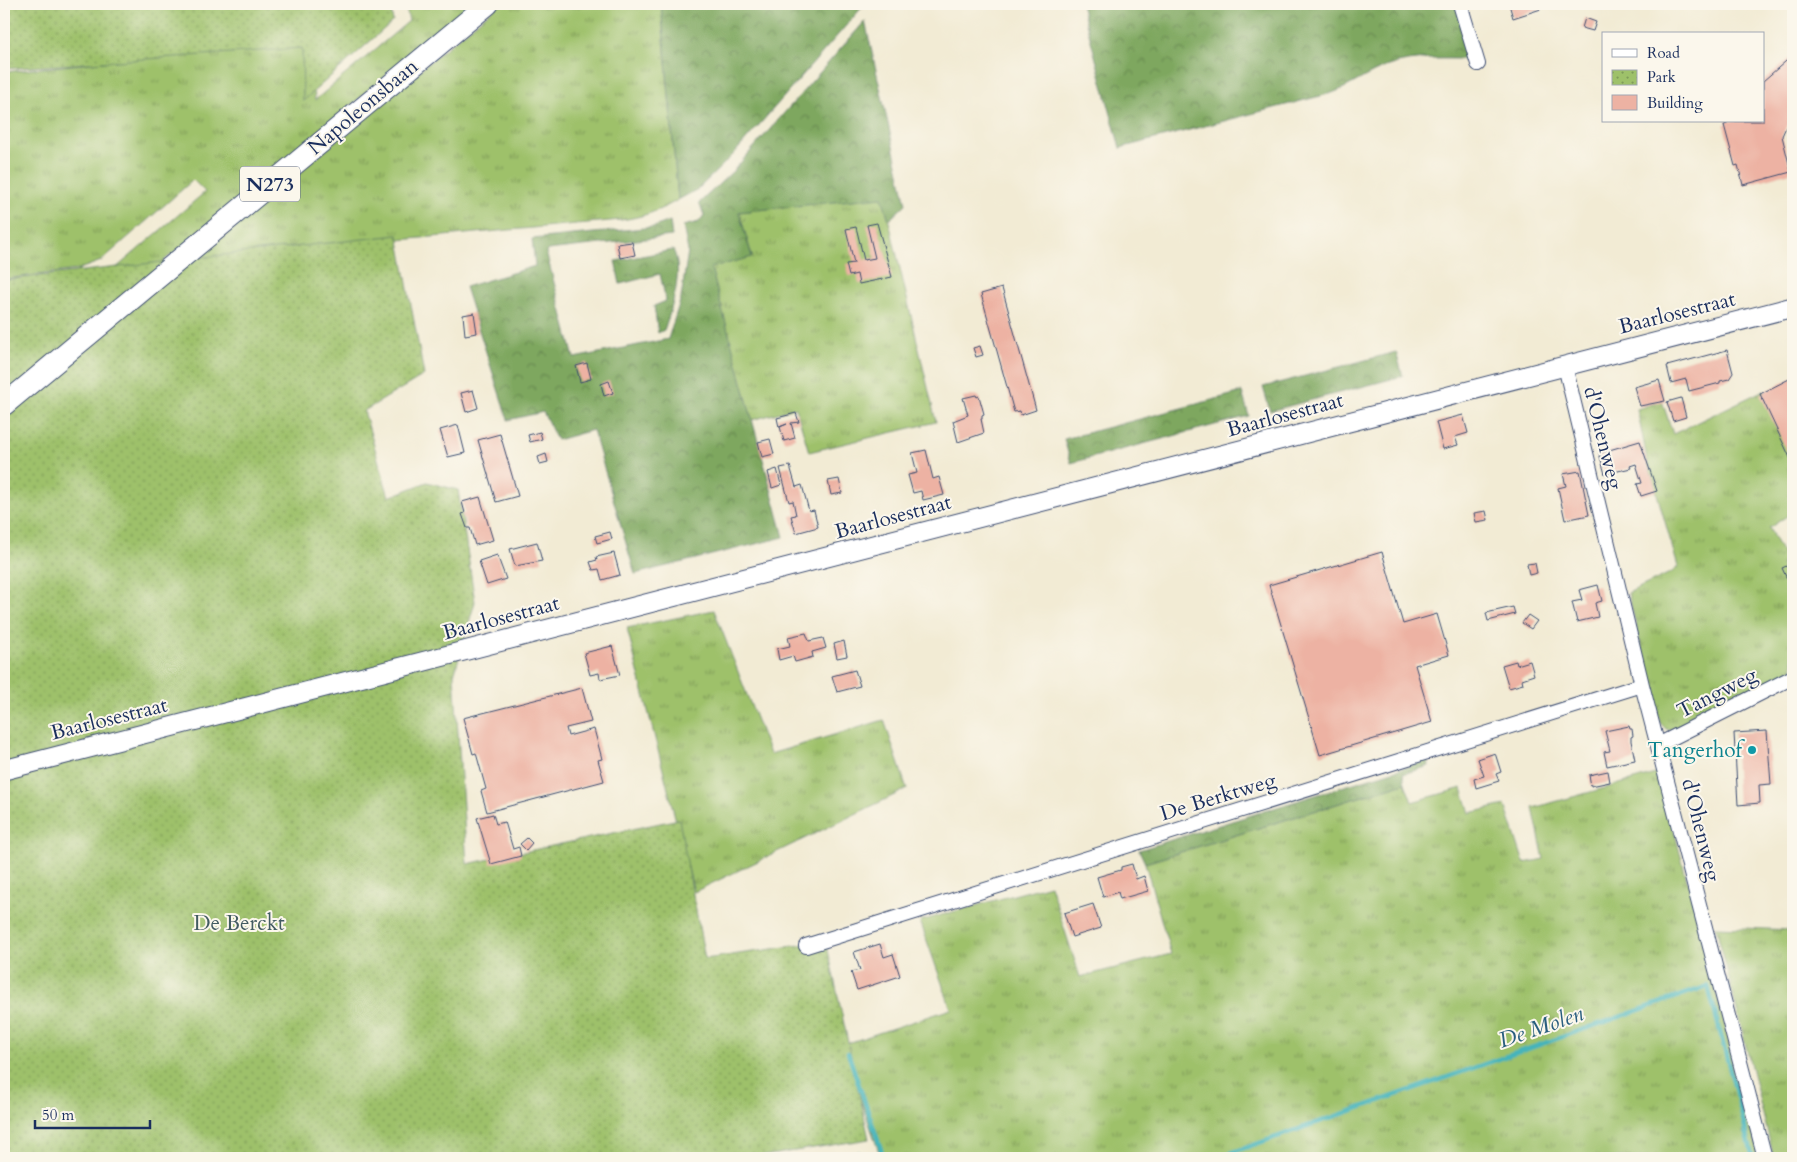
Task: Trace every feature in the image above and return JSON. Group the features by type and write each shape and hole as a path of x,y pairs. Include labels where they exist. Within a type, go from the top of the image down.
{"main road":[{"name":"Napoleonsbaan","path":"4,405 488,4"},
{"name":"Napoleonsbaan","path":"4,416 53,364"}],"street":[{"path":"1460,4 1478,64"},
{"name":"Baarlosestraat","path":"4,770 1793,307"},
{"name":"d'Ohenweg","path":"1565,366 1642,685 1765,1158"},
{"name":"Tangweg","path":"1658,745 1793,677"},
{"name":"De Berktweg","path":"806,946 1642,685"}],"green space":[{"path":"4,4 390,4 393,21 303,101 302,48 4,69"},
{"path":"405,4 472,4 186,243 42,358 101,281 205,192 193,180 101,261 77,270 4,279 4,72 309,41 311,43 315,100 409,21"},
{"path":"499,4 661,4 678,200 651,213 621,220 232,255 4,430 196,257"},
{"path":"661,4 865,4 732,156 698,189 678,200"},
{"path":"1081,4 1456,4 1472,56 1469,59 1428,59 1398,63 1381,69 1332,93 1120,148"},
{"path":"865,21 906,204 889,220 882,197 739,212 752,257 711,268 784,537 635,574 593,430 557,440 543,412 508,420 465,287 535,266 532,239 654,227 670,221 672,236 548,250 546,252 574,358 668,339 681,298 688,251 683,226 699,222 704,215 699,203 734,170"},
{"path":"883,196 936,422 809,452 796,408 752,420 711,268 752,256 739,212"},
{"name":"De Berckt","path":"398,235 424,375 364,411 389,497 427,482 458,490 475,602 454,675 467,864 679,819 705,959 826,941 869,1139 752,1158 4,1158 4,280"},
{"path":"673,250 677,268 676,290 664,330 658,333 654,306 666,301 660,274 620,284 615,261"},
{"path":"1396,352 1403,376 1270,411 1263,387"},
{"path":"1764,390 1793,452 1793,512 1769,528 1786,561 1781,564 1793,590 1793,671 1671,730 1666,729 1660,723 1628,593 1672,572 1678,567 1647,459 1637,409 1662,401 1673,434"},
{"path":"1242,392 1249,416 1071,463 1064,439"},
{"path":"714,610 770,754 884,720 907,789 694,892 627,628"},
{"path":"1428,760 1429,766 1403,774 1405,783 1145,863 1139,850"},
{"path":"1659,773 1760,1158 881,1158 842,1045 951,1009 920,921 1050,885 1080,977 1171,954 1145,863 1405,783 1412,802 1462,788 1470,813 1505,805 1524,863 1544,859 1533,808"},
{"path":"1716,927 1793,930 1793,1158 1774,1158"}],"building":[{"path":"1509,4 1539,4 1541,9 1513,18"},
{"path":"1585,18 1596,22 1593,31 1582,28"},
{"path":"1793,55 1793,120 1786,127 1782,136 1791,172 1743,185 1738,165 1735,166 1724,125 1727,124 1726,122 1764,122 1764,80"},
{"path":"877,223 892,277 859,284 857,274 849,276 846,264 854,263 846,229 856,227 864,260 875,258 867,225"},
{"path":"632,242 635,255 620,258 617,244"},
{"path":"1002,288 1036,410 1021,415 1020,411 1014,412 981,294"},
{"path":"474,313 477,333 465,335 463,315"},
{"path":"980,346 983,355 976,357 973,348"},
{"path":"1727,350 1733,373 1729,379 1689,391 1686,379 1671,383 1667,366"},
{"path":"587,363 591,379 580,382 576,366"},
{"path":"1793,377 1793,464 1760,394"},
{"path":"1659,380 1665,401 1640,406 1634,387"},
{"path":"609,381 613,393 604,396 601,384"},
{"path":"473,390 478,408 466,412 461,393"},
{"path":"976,395 977,397 979,396 984,414 981,419 984,433 958,442 953,421 968,415 963,398"},
{"path":"1681,398 1686,417 1673,421 1667,402"},
{"path":"796,413 799,422 791,423 795,438 784,441 780,427 787,424 779,427 777,418"},
{"path":"1463,415 1468,433 1455,437 1458,445 1443,449 1436,422"},
{"path":"458,425 465,453 448,457 440,430"},
{"path":"540,432 542,439 530,442 528,435"},
{"path":"500,434 518,496 496,502 478,440"},
{"path":"770,439 774,454 762,457 758,442"},
{"path":"1640,441 1657,491 1641,496 1637,484 1642,483 1636,464 1630,466 1631,468 1605,474 1599,453"},
{"path":"926,450 933,479 939,477 944,495 923,500 921,491 913,493 908,475 917,473 912,453"},
{"path":"546,454 548,462 540,464 538,457"},
{"path":"790,466 796,487 802,485 809,511 814,510 818,527 796,533 791,516 796,515 793,501 789,502 780,468"},
{"path":"777,469 781,485 772,488 768,472"},
{"path":"1580,471 1589,515 1565,520 1558,488 1566,486 1563,474"},
{"path":"839,479 842,493 831,495 828,481"},
{"path":"480,497 493,540 475,545 470,528 467,528 462,514 465,513 462,502"},
{"path":"1486,511 1488,520 1476,522 1474,513"},
{"path":"610,532 612,539 597,543 595,536"},
{"path":"537,542 542,561 515,566 510,549"},
{"path":"1382,552 1403,624 1437,614 1449,655 1415,665 1432,722 1320,755 1269,585"},
{"path":"614,553 620,575 602,580 599,569 593,570 590,562 597,560 596,557"},
{"path":"497,555 506,579 487,585 479,561"},
{"path":"1535,563 1537,573 1529,575 1527,564"},
{"path":"1793,563 1793,592 1782,568"},
{"path":"1598,585 1602,601 1595,603 1598,617 1577,622 1572,602 1582,600 1579,590"},
{"path":"1513,607 1515,614 1488,621 1486,613"},
{"path":"1528,615 1537,621 1531,629 1522,623"},
{"path":"806,633 809,641 823,638 826,648 812,652 813,657 795,662 793,656 779,660 777,649 790,646 788,637"},
{"path":"844,641 847,656 837,658 834,644"},
{"path":"612,646 620,675 600,679 599,673 590,675 584,653"},
{"path":"1516,661 1517,665 1530,661 1534,675 1522,679 1523,684 1509,688 1502,665"},
{"path":"855,670 860,686 837,692 832,676"},
{"path":"582,688 591,722 566,728 568,736 594,729 602,759 598,760 604,781 487,812 481,791 486,789 476,753 473,754 463,718"},
{"path":"1629,726 1632,729 1633,736 1631,741 1635,760 1607,766 1604,752 1610,751 1605,731"},
{"path":"1767,731 1771,784 1759,785 1760,803 1738,805 1734,733"},
{"path":"1495,753 1501,772 1496,774 1499,781 1476,788 1474,779 1484,776 1478,759"},
{"path":"1608,771 1610,782 1591,786 1589,775"},
{"path":"493,814 496,824 505,822 513,849 519,847 521,856 491,864 477,818"},
{"path":"527,838 532,843 526,850 520,844"},
{"path":"1132,864 1136,879 1144,876 1148,891 1120,899 1118,892 1103,897 1097,877 1121,870 1121,867"},
{"path":"1093,904 1101,928 1072,937 1064,913"},
{"path":"880,944 884,957 893,954 900,976 857,990 851,972 860,970 854,952"}],"waterway":[{"name":"De Molen","path":"1216,1158 1708,986 1753,1158"},
{"path":"848,1053 884,1158"},
{"path":"816,1158 859,1153"}],"place":[{"name":"Tangerhof","path":"1752,750"}]}
